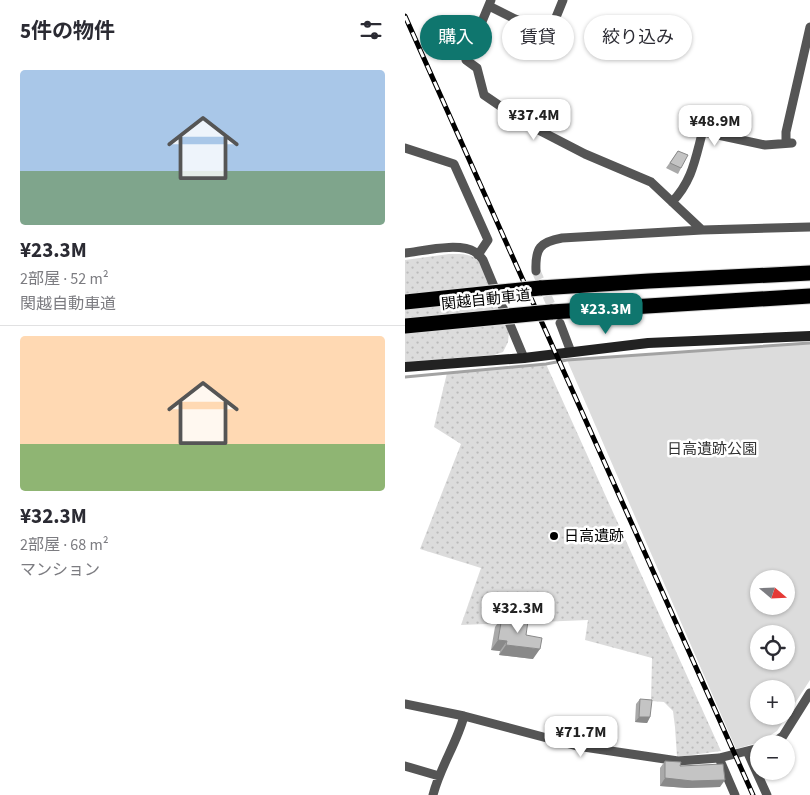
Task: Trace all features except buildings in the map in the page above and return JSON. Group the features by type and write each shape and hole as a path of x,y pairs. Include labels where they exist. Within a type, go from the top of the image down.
{"highway":[{"name":"関越自動車道","path":"405,302 540,288 810,273"},
{"name":"関越自動車道","path":"405,326 555,317 810,296"}],"street":[{"path":"563,0 550,32 515,19 490,3 466,60 477,68 485,95 525,123 585,154 651,182 702,230"},
{"path":"672,202 690,178 704,132 765,145 789,143 785,132 810,27"},
{"path":"405,148 454,164 488,240 478,255"},
{"path":"536,271 538,252 547,240 702,230 810,227"},
{"path":"405,253 466,248 478,255 483,260 525,358"},
{"path":"555,317 571,352"},
{"path":"405,368 525,358 649,343 810,336"},
{"path":"784,735 810,693"},
{"path":"405,704 465,716 577,746 678,761 719,758 750,751"},
{"path":"436,795 439,776 465,716"},
{"path":"747,752 767,795"},
{"path":"719,758 735,795"},
{"path":"405,766 439,776"}],"green space":[{"path":"449,254 470,256 480,264 509,332 508,342 503,352 494,355 405,362 405,260"},
{"name":"日高遺跡公園","path":"810,343 810,680 795,703 795,680 750,680 750,725 781,725 777,731 771,735 750,735 750,745 736,749 567,360"},
{"path":"546,364 721,751 677,757 673,711 664,702 651,701 652,658 585,640 588,620 461,625 481,568 420,549 461,444 434,427 447,373"}],"waterway":[{"path":"405,377 546,364 567,360 810,343"}],"tunnel":[{"path":"536,271 556,316"}],"railway":[{"path":"405,16 753,795"}],"place":[{"name":"日高遺跡","path":"554,536"}]}
